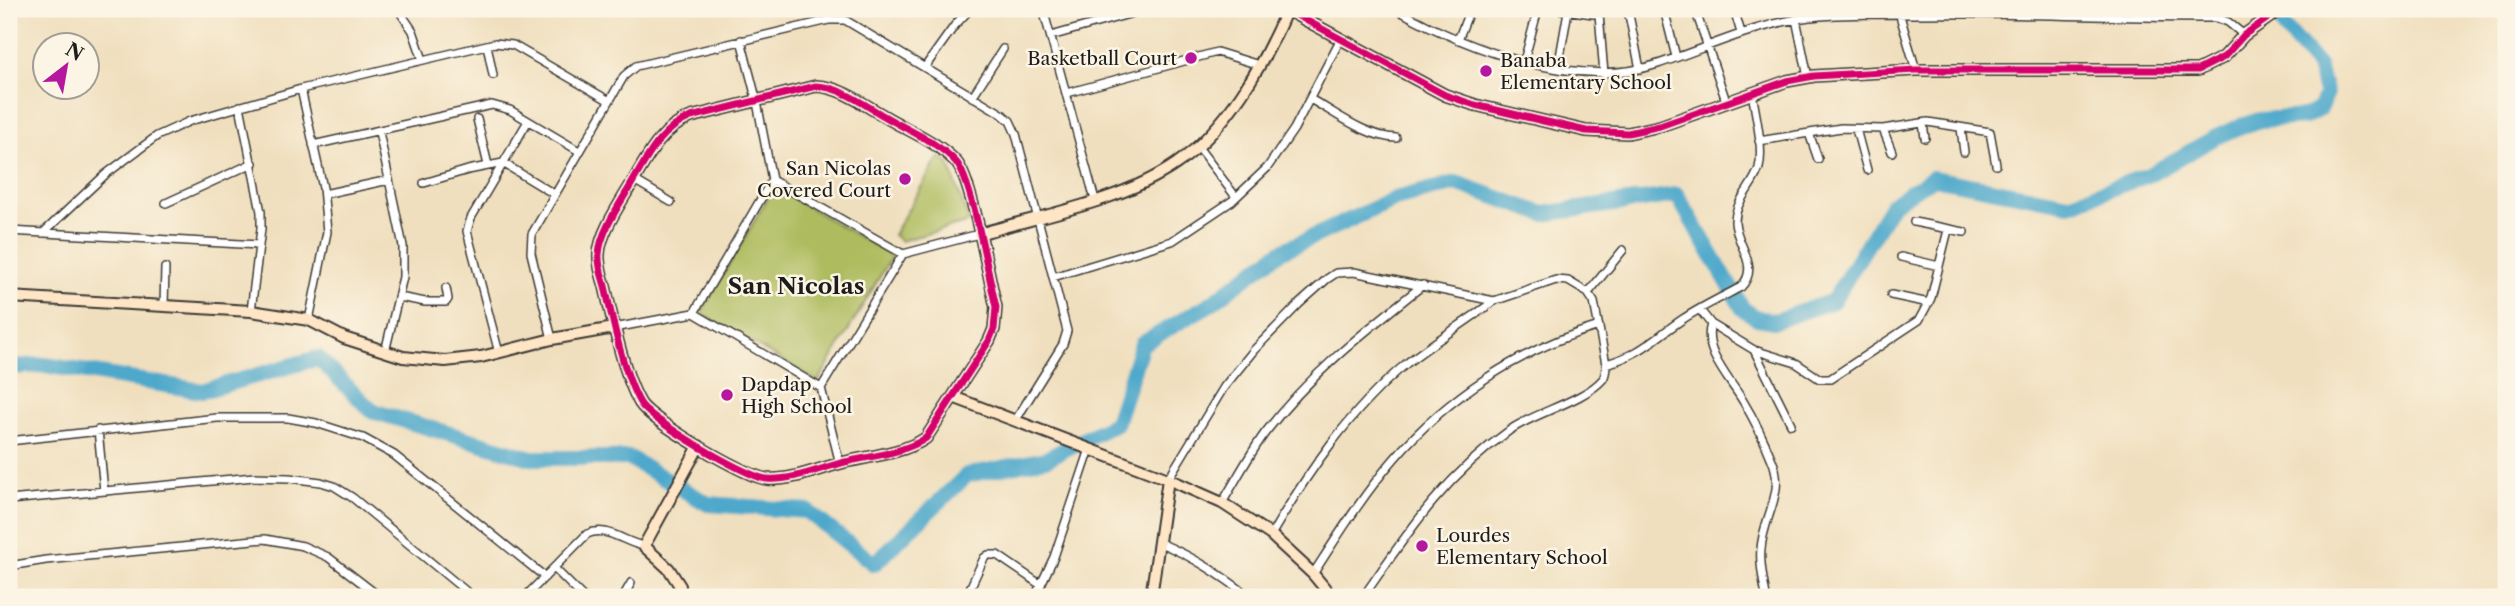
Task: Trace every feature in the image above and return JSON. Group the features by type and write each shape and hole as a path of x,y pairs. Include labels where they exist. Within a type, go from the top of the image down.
{"street":[{"path":"398,9 413,31 423,60"},
{"path":"925,67 968,9"},
{"path":"1043,9 1095,200"},
{"path":"1051,36 1147,9"},
{"path":"1269,9 1286,12 1445,95 1475,105 1586,131 1628,133 1660,126 1787,81 1808,78 1916,70 2188,72 2224,57 2244,35 2281,9"},
{"path":"1396,9 1480,50 1558,68 1604,74 1640,68 1741,33 1830,12 2025,11 2143,18 2217,18 2228,22 2244,35"},
{"path":"1458,40 1471,9"},
{"path":"1524,61 1538,9"},
{"path":"1558,9 1599,14 1630,9 1640,68"},
{"path":"1664,9 1676,57"},
{"path":"1695,9 1726,101"},
{"path":"1734,9 1741,33"},
{"path":"2142,9 2143,18"},
{"path":"1558,68 1568,11"},
{"path":"1898,11 1916,70"},
{"path":"821,388 903,254 1095,200 1145,181 1175,165 1198,147 1223,121 1259,65 1286,12"},
{"path":"1599,14 1604,74"},
{"path":"552,339 530,243 535,226 624,76 636,66 836,19 853,23 1010,121 1016,134 1067,335 1015,421"},
{"path":"1796,19 1808,78"},
{"path":"694,313 772,180 757,102 741,40"},
{"path":"1053,277 1172,241 1236,197 1266,168 1294,128 1340,40"},
{"path":"43,233 106,174 158,136 190,121 301,89 423,60 505,42 608,100"},
{"path":"487,45 494,75"},
{"path":"972,97 1003,49"},
{"path":"1067,93 1217,52 1259,65"},
{"path":"816,86 826,86 844,93 934,146 959,165 996,307 994,329 933,431 919,443 778,479 764,479 750,475 649,414 640,403 614,328 599,252 610,223 634,180 661,137 674,124 691,117 816,86"},
{"path":"301,89 324,194 327,232 326,249 309,320"},
{"path":"1606,363 1629,358 1685,318 1741,287 1749,277 1750,266 1736,229 1736,214 1740,201 1758,170 1759,141 1752,92"},
{"path":"1310,99 1368,130 1396,138"},
{"path":"313,145 492,105 510,110 579,151"},
{"path":"240,106 261,212 251,312"},
{"path":"477,119 488,165"},
{"path":"499,353 467,231 471,218 528,121"},
{"path":"1759,141 1841,128 1883,129 1923,123 1990,132 1996,165"},
{"path":"1923,123 1925,138"},
{"path":"1961,128 1964,152"},
{"path":"1883,129 1892,152"},
{"path":"1856,130 1867,170"},
{"path":"379,132 403,246 403,277 385,352"},
{"path":"1809,133 1818,159"},
{"path":"1198,147 1236,197"},
{"path":"166,203 253,163"},
{"path":"424,183 503,163 554,194"},
{"path":"324,194 389,180"},
{"path":"634,180 671,202"},
{"path":"772,180 903,254"},
{"path":"1914,222 1964,232"},
{"path":"1700,310 1711,324 1754,349 1796,363 1820,379 1830,379 1919,320 1929,303 1948,230"},
{"path":"9,231 259,245"},
{"path":"1588,292 1623,250"},
{"path":"1901,257 1939,266"},
{"path":"164,305 165,268"},
{"path":"1152,597 1168,479 1224,387 1254,350 1327,279 1336,273 1354,272 1494,301"},
{"path":"1271,535 1304,479 1379,389 1416,357 1494,301 1556,280 1568,281 1588,292 1594,302 1599,326 1606,363 1605,376 1579,396 1523,421 1480,451 1442,489 1408,531 1363,597"},
{"path":"1222,503 1263,436 1316,375 1350,342 1423,285"},
{"path":"399,298 446,302 446,288"},
{"path":"1891,295 1929,303"},
{"path":"9,297 164,305 309,320 344,338 402,358 445,361 481,357 552,339 694,313 821,388 840,464"},
{"path":"1711,324 1710,340 1717,361 1744,403 1773,460 1777,475 1776,494 1761,547 1766,597"},
{"path":"1313,574 1357,505 1394,458 1432,420 1493,374 1521,357 1573,334 1599,326"},
{"path":"1754,349 1791,424"},
{"path":"953,397 1168,479 1222,503 1271,535 1313,574 1332,597"},
{"path":"9,441 247,417 288,418 345,431 394,455 545,577"},
{"path":"98,430 104,491"},
{"path":"643,547 699,446"},
{"path":"1035,597 1054,557 1086,448"},
{"path":"9,500 254,477 321,482 334,486 353,498 473,597"},
{"path":"525,597 587,534 595,530 612,533 643,547 673,574 680,586 676,597"},
{"path":"9,566 46,559 265,539 303,546 328,556 380,597"},
{"path":"1160,543 1208,566 1250,597"},
{"path":"966,597 984,558 992,554 1041,585"},
{"path":"554,568 583,597"},
{"path":"623,597 631,583"}],"green space":[{"path":"939,157 949,164 969,222 901,241 893,235"},
{"path":"774,187 892,256 818,382 701,313"}],"waterway":[{"path":"9,367 45,365 202,391 318,358 372,411 531,458 629,458 708,504 807,511 874,564 967,475 1046,459 1116,423 1142,344 1210,304 1280,252 1395,199 1456,183 1543,214 1677,195 1743,309 1757,318 1775,321 1833,301 1892,204 1933,178 2069,204 2151,174 2241,126 2260,120 2305,117 2319,109 2326,95 2318,66 2284,27"}],"cycle path":[{"path":"1287,10 1445,95 1475,105 1586,131 1628,133 1660,126 1787,81 1814,76 1916,70 2198,70 2224,57 2244,35 2281,9"},
{"path":"816,86 834,89 852,97 931,142 956,162 968,188 979,230 996,307 994,329 989,341 926,438 887,453 796,476 767,479 740,469 700,447 662,422 640,403 619,346 600,270 600,245 608,225 652,150 665,134 681,122 691,117 816,86"}],"place":[{"name":"Basketball Court","path":"1191,58"},
{"name":"Banaba Elementary School","path":"1486,71"},
{"name":"San Nicolas Covered Court","path":"905,179"},
{"name":"Dapdap High School","path":"727,395"},
{"name":"Lourdes Elementary School","path":"1422,546"}],"district":[{"name":"San Nicolas","path":"796,286"}]}
